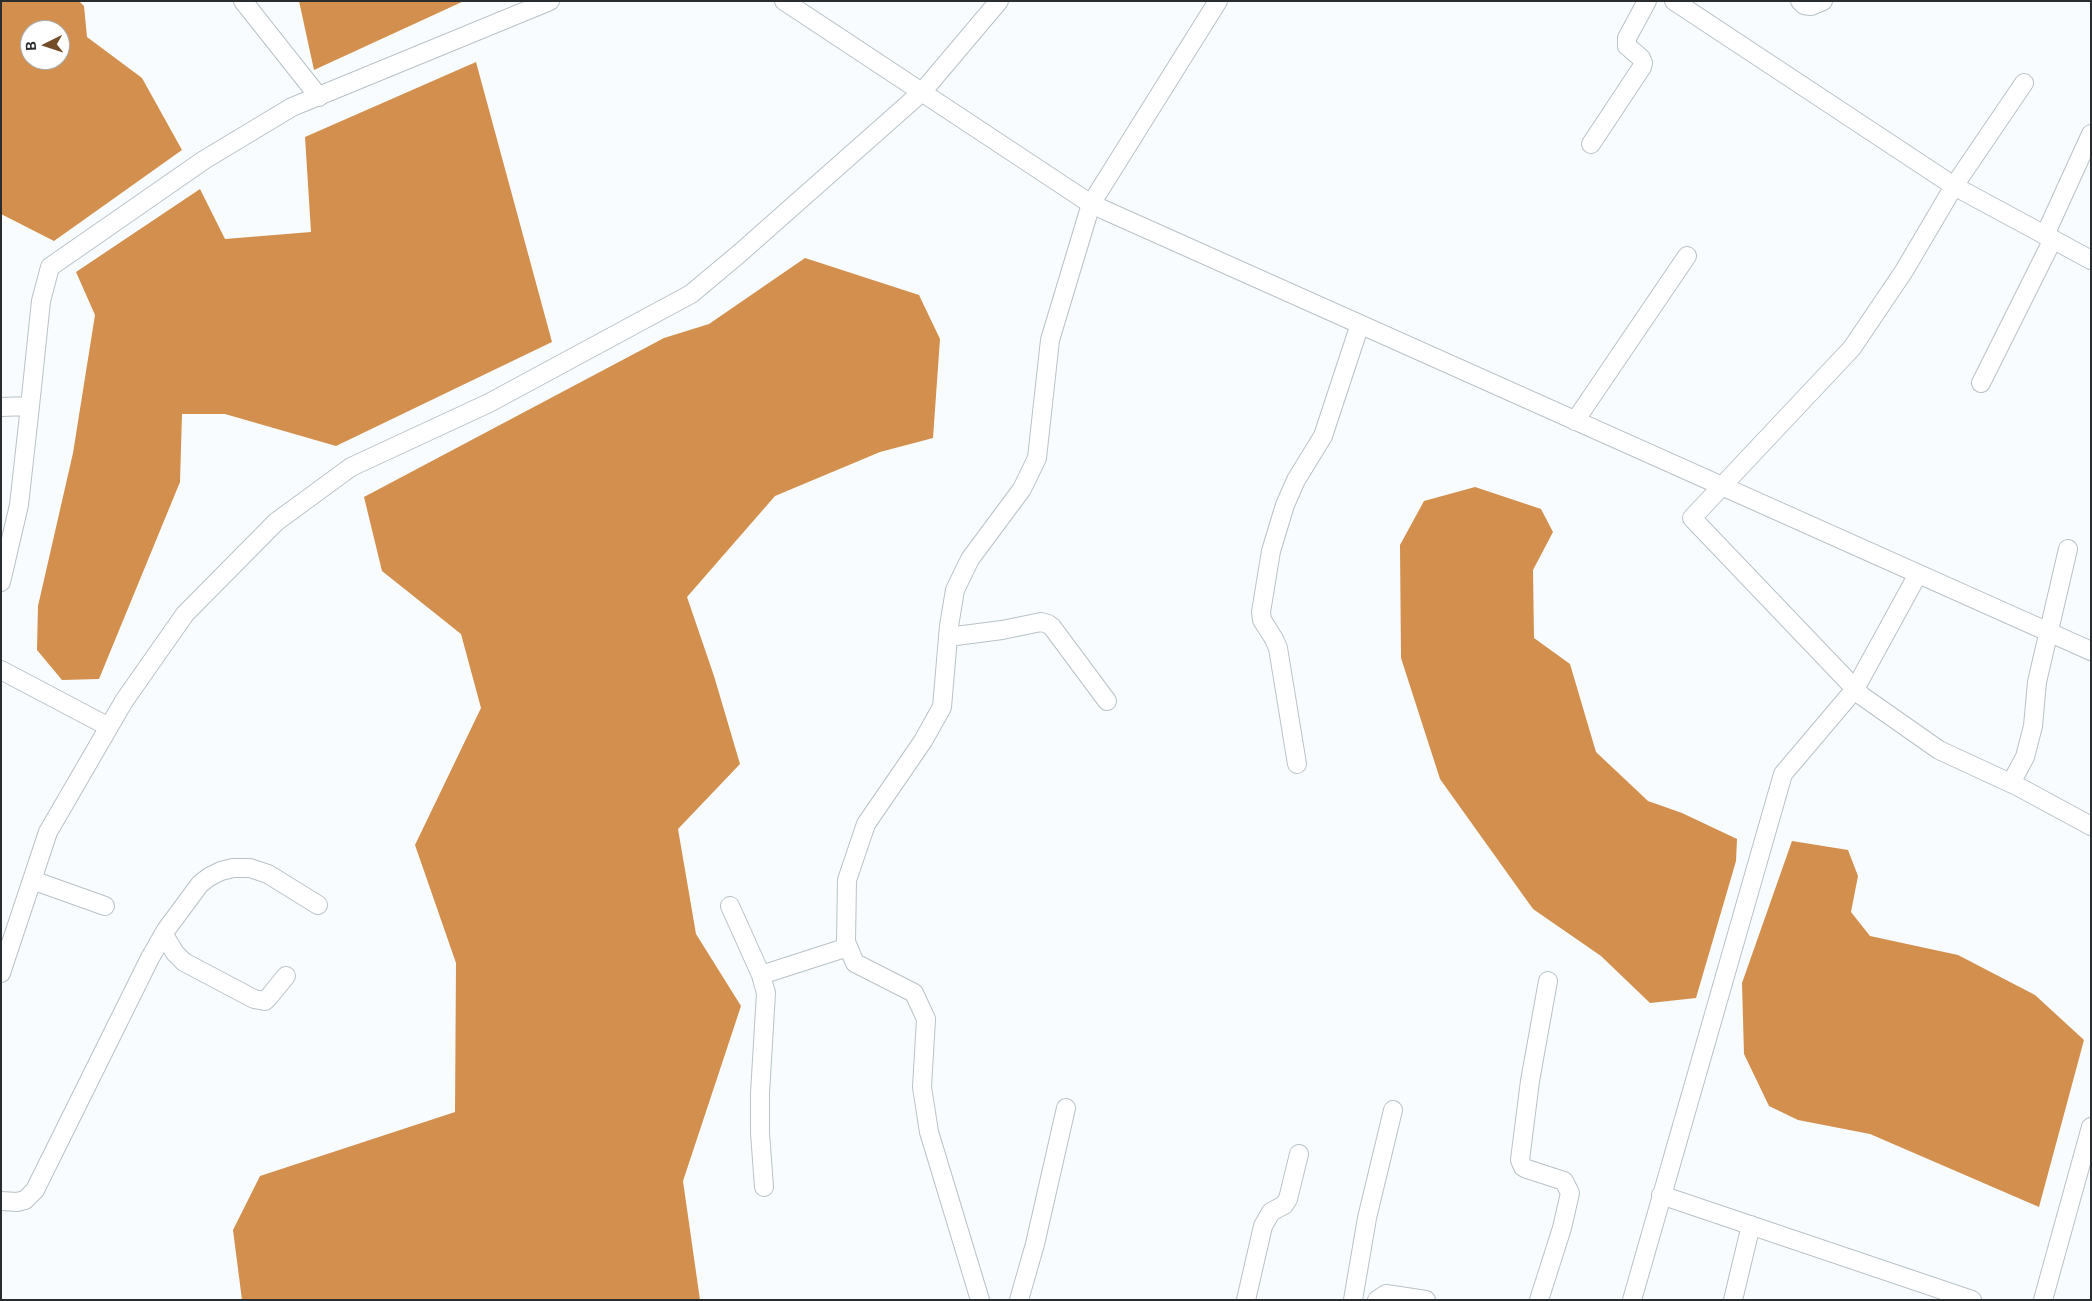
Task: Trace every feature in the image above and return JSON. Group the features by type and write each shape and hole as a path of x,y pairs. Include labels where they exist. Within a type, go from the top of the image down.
{"street":[{"path":"243,1 319,96"},
{"path":"1,582 19,505 41,301 50,267 204,160 292,108 550,1"},
{"path":"784,1 1092,204 2091,651"},
{"path":"1,973 48,832 124,701 185,614 276,522 351,466 489,403 691,294 923,91 999,1"},
{"path":"980,1300 929,1132 922,1087 926,1019 914,993 855,963 846,942 847,880 866,824 923,741 942,707 948,637 955,590 970,559 1022,488 1037,458 1050,340 1092,204 1218,1"},
{"path":"1591,144 1642,67 1641,58 1627,46 1626,42 1647,1"},
{"path":"1674,1 1954,186 2091,260"},
{"path":"1800,1 1804,5 1811,6 1823,1"},
{"path":"2024,83 1954,186 1904,271 1852,348 1692,518 1862,696 1939,750 2011,783 2091,826"},
{"path":"1981,383 2049,237 2091,134"},
{"path":"1575,420 1687,256"},
{"path":"1297,764 1278,648 1262,620 1261,612 1271,550 1284,505 1296,480 1323,436 1360,324"},
{"path":"1,407 30,406"},
{"path":"2011,783 2025,757 2033,726 2037,682 2068,549"},
{"path":"1632,1300 1783,774 1855,688 1918,574"},
{"path":"948,637 1002,630 1041,622 1048,624 1052,626 1107,701"},
{"path":"1,670 109,726"},
{"path":"1,1201 17,1202 25,1200 35,1190 150,958 200,884 215,874 233,868 250,868 268,874 318,905"},
{"path":"32,880 105,906"},
{"path":"730,906 761,976 766,999 760,1101 764,1187"},
{"path":"164,935 175,953 184,962 254,1000 265,1001 286,976"},
{"path":"761,976 848,947"},
{"path":"1539,1300 1562,1228 1570,1193 1564,1180 1527,1169 1523,1167 1520,1160 1530,1081 1548,981"},
{"path":"1019,1300 1035,1244 1066,1108"},
{"path":"1353,1300 1367,1218 1393,1110"},
{"path":"2043,1300 2091,1127"},
{"path":"1246,1300 1263,1226 1271,1212 1284,1205 1288,1200 1299,1154"},
{"path":"1661,1194 1972,1300"},
{"path":"1733,1300 1751,1225"},
{"path":"1377,1300 1386,1294 1426,1300"}],"shaded area":[{"path":"1,1 79,1 84,6 87,37 142,78 182,150 54,241 1,214"},
{"path":"299,1 464,1 314,70"},
{"path":"476,62 552,342 336,446 225,414 182,414 180,482 99,679 62,680 37,650 38,606 73,453 95,315 76,272 200,189 225,239 311,232 305,137"},
{"path":"805,258 919,295 940,339 933,438 880,452 775,496 687,597 714,676 740,764 678,829 696,934 741,1006 683,1181 700,1300 242,1300 233,1230 260,1176 455,1112 456,963 415,845 481,708 461,634 382,571 364,497 664,338 709,324"},
{"path":"1475,487 1541,509 1553,532 1533,570 1534,638 1570,664 1596,752 1648,801 1682,813 1737,839 1736,861 1696,998 1650,1003 1601,956 1533,909 1440,779 1401,658 1400,545 1424,501"},
{"path":"1792,841 1848,850 1858,876 1851,912 1870,936 1958,955 2035,995 2084,1040 2039,1207 1870,1134 1798,1120 1769,1106 1744,1054 1742,983"}]}
